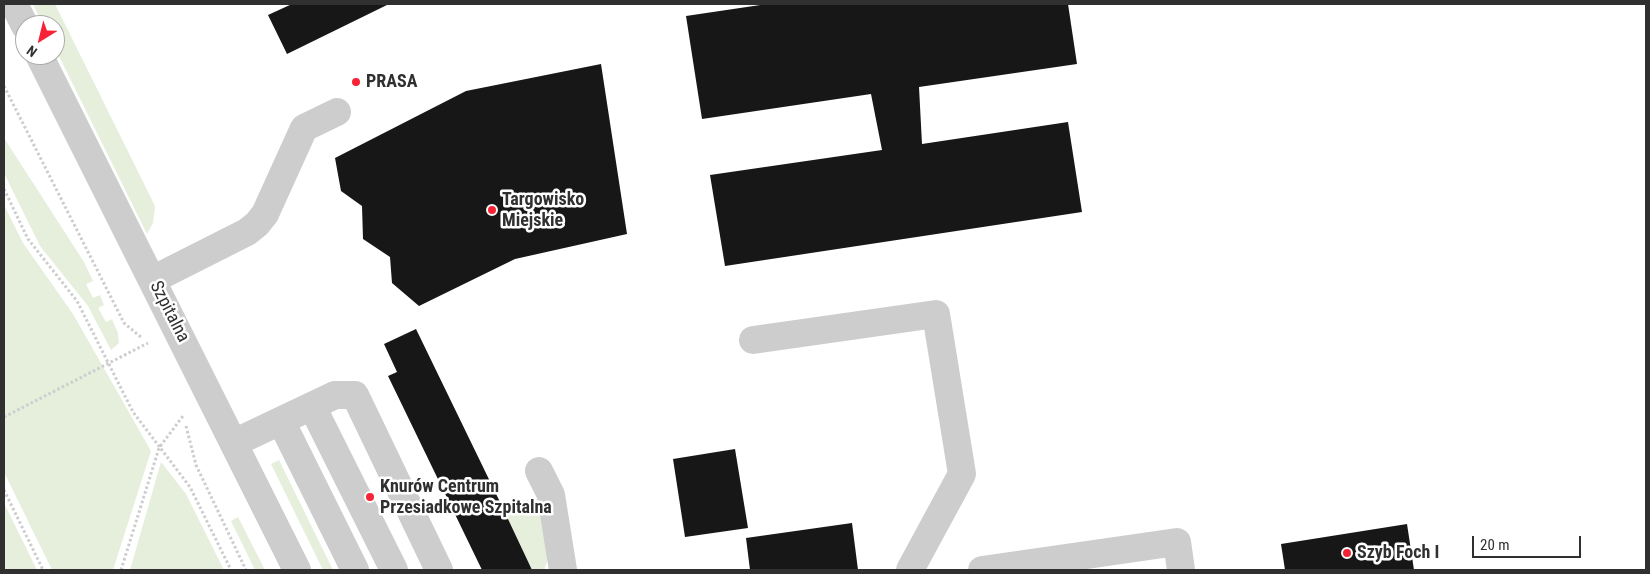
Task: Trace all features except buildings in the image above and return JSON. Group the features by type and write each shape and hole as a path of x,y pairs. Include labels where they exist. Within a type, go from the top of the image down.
{"street":[{"name":"Szpitalna","path":"45,65 297,570"},
{"path":"152,280 247,232 257,224 265,214 304,128 337,112"},
{"path":"753,340 936,314 962,474 910,570"},
{"path":"234,443 335,395 355,394 439,570"},
{"path":"312,406 394,570"},
{"path":"281,421 355,570"},
{"path":"540,471 551,494 563,570"},
{"path":"982,570 1177,542 1181,570"}],"path":[{"path":"4,86 124,323 148,343 152,351"},
{"path":"4,189 28,239 77,301 133,412 190,487 231,570"},
{"path":"4,417 148,343"},
{"path":"179,407 183,415 196,465 246,570"},
{"path":"121,570 159,448 183,415"},
{"path":"4,490 43,570"}],"green space":[{"path":"33,4 55,4 60,15 38,15"},
{"path":"65,24 155,206 153,223 147,234 63,65 65,65"},
{"path":"4,138 84,262 93,281 86,284 93,298 100,295 104,305 98,308 106,322 112,319 118,333 119,343 111,350 88,306 40,246 4,173"},
{"path":"4,205 23,243 73,314 151,451 113,570 52,570 4,472"},
{"path":"279,460 333,570 323,570 271,464"},
{"path":"161,462 186,494 224,570 130,570"},
{"path":"540,499 548,559 544,570 532,570 500,502"},
{"path":"4,503 37,570 4,570"},
{"path":"238,517 265,570 255,570 231,521"}],"place":[{"name":"PRASA","path":"356,82"},
{"name":"Targowisko Miejskie","path":"492,210"},
{"name":"Knurów Centrum Przesiadkowe Szpitalna","path":"370,497"},
{"name":"Szyb Foch I","path":"1347,553"}]}
